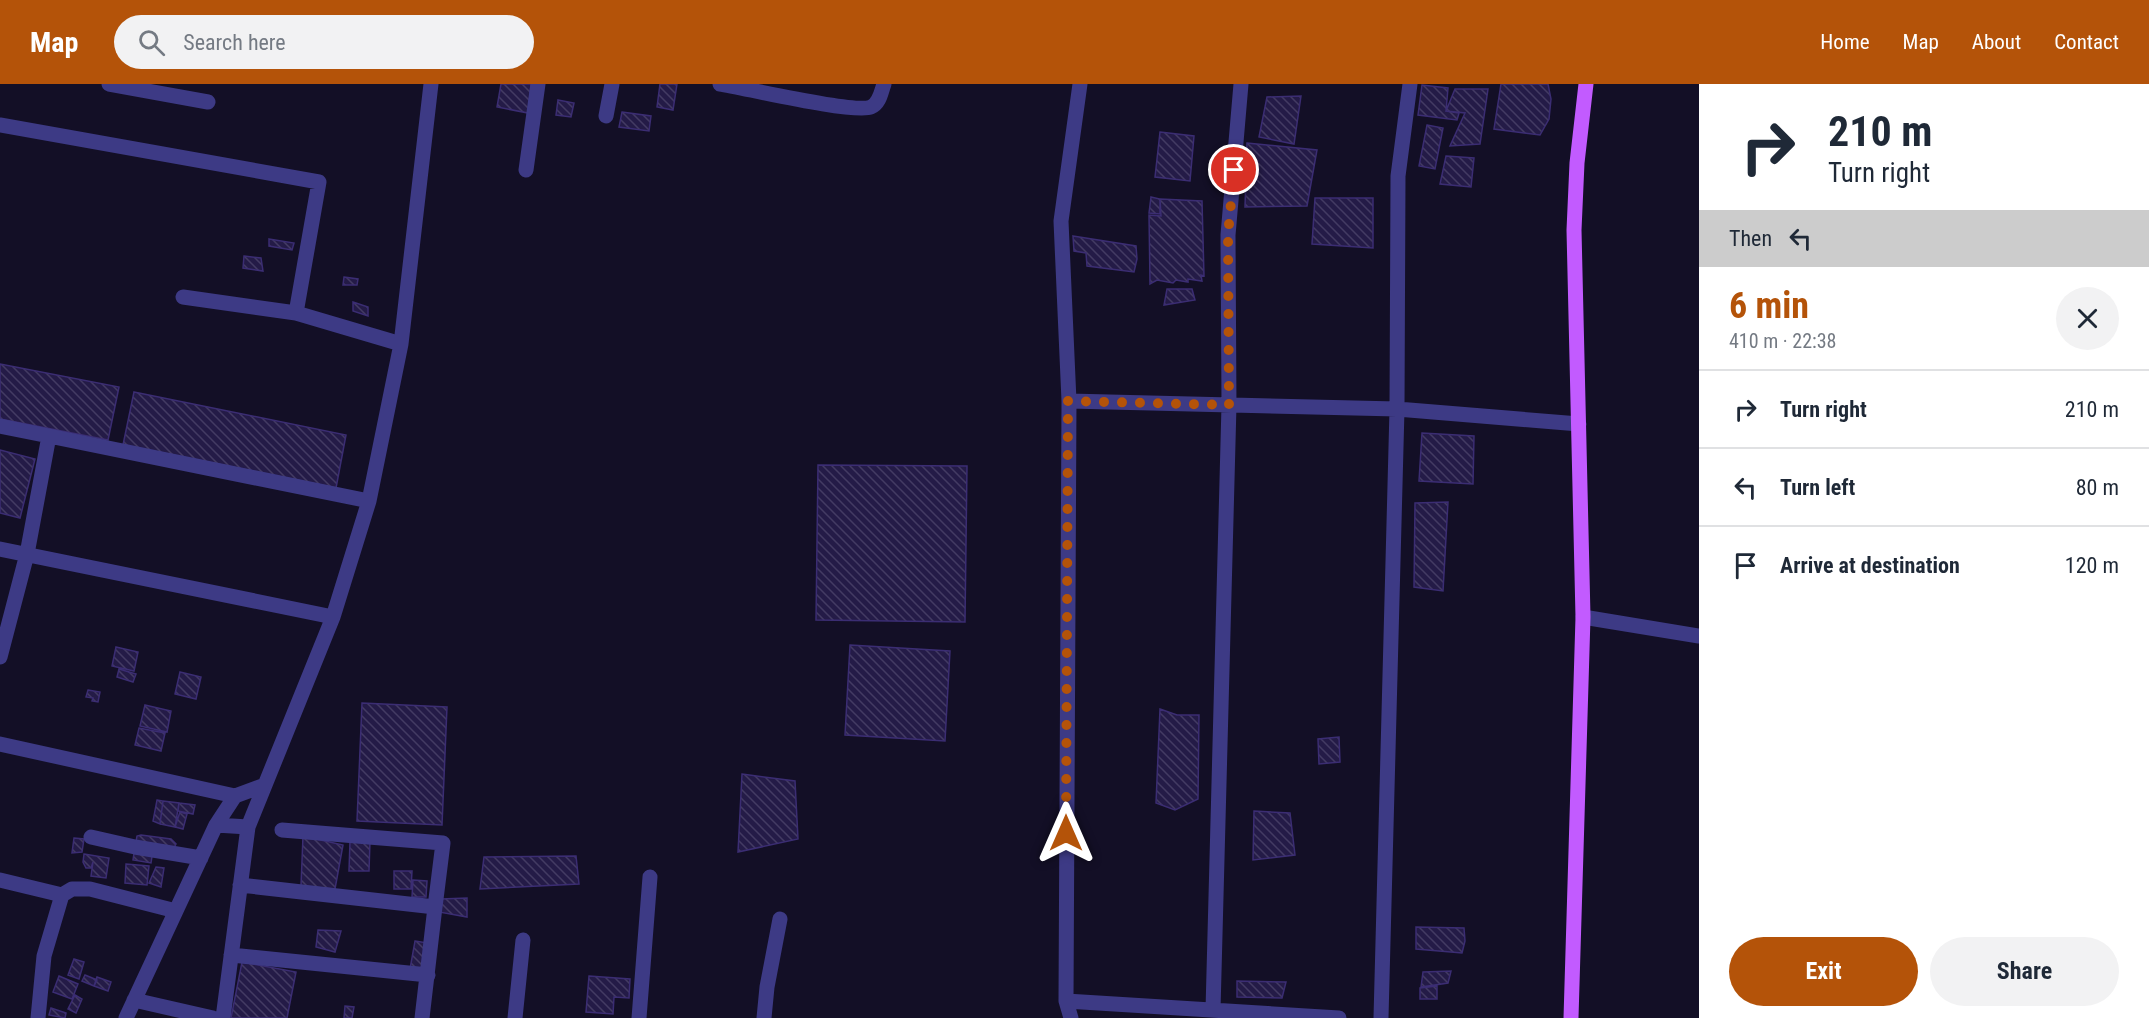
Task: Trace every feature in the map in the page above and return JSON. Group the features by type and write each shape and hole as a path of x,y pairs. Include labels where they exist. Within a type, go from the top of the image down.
{"main road":[{"path":"1571,1018 1583,617 1574,230 1577,163 1586,84"}],"street":[{"path":"110,84 208,102"},
{"path":"223,1018 248,827 333,617 369,501 401,344 431,84"},
{"path":"526,170 538,84"},
{"path":"606,116 612,84"},
{"path":"720,84 839,107 869,108 878,103 884,84"},
{"path":"1071,1018 1066,1001 1068,401 1061,220 1080,84"},
{"path":"1213,1010 1229,405 1228,235 1241,84"},
{"path":"1381,1018 1397,409 1398,176 1410,84"},
{"path":"0,125 319,182 296,313"},
{"path":"183,297 296,313 401,344"},
{"path":"1068,401 1397,409 1579,424"},
{"path":"0,426 369,501"},
{"path":"0,657 27,554 49,436"},
{"path":"0,549 333,617"},
{"path":"1583,617 1699,636"},
{"path":"0,744 235,796 265,785"},
{"path":"126,1018 216,825 235,796"},
{"path":"216,825 248,827"},
{"path":"282,830 443,843 422,1018"},
{"path":"91,837 201,858"},
{"path":"639,1018 650,877"},
{"path":"0,880 62,895"},
{"path":"240,885 435,907"},
{"path":"39,1018 44,956 62,895 72,889 90,889 176,911"},
{"path":"764,1018 767,987 780,919"},
{"path":"515,1018 523,940"},
{"path":"231,955 428,975"},
{"path":"134,1000 213,1018"},
{"path":"1066,1001 1339,1018"}],"building":[{"path":"501,84 531,84 528,113 497,107"},
{"path":"660,84 677,84 673,110 657,107"},
{"path":"1501,84 1548,84 1551,99 1549,119 1540,135 1494,129"},
{"path":"1422,85 1448,88 1446,111 1459,113 1457,120 1418,115"},
{"path":"1455,89 1488,89 1480,144 1450,146 1465,113 1446,111"},
{"path":"1301,96 1294,144 1259,137 1267,97"},
{"path":"558,100 574,103 571,117 556,115"},
{"path":"622,112 651,116 649,131 619,127"},
{"path":"1427,125 1443,128 1435,169 1419,166"},
{"path":"1160,132 1194,136 1190,181 1155,177"},
{"path":"1247,143 1317,150 1307,206 1245,207"},
{"path":"1446,156 1474,158 1471,187 1440,184"},
{"path":"1151,197 1160,199 1160,214 1149,213"},
{"path":"1315,198 1373,198 1373,248 1312,244"},
{"path":"1160,199 1202,201 1204,276 1201,275 1202,281 1188,279 1188,282 1176,280 1173,283 1157,280 1150,284 1149,215 1161,216"},
{"path":"1073,236 1136,246 1137,259 1134,272 1087,266 1086,253 1074,251"},
{"path":"269,239 294,243 292,250 269,246"},
{"path":"244,256 261,258 263,271 243,268"},
{"path":"344,277 358,279 357,285 343,285"},
{"path":"1167,289 1192,289 1195,300 1164,305"},
{"path":"353,302 368,307 368,316 353,311"},
{"path":"0,364 119,387 108,440 0,419"},
{"path":"134,392 346,435 336,488 123,445"},
{"path":"1422,433 1474,436 1473,484 1419,481"},
{"path":"0,450 35,459 20,518 0,513"},
{"path":"818,465 967,466 965,622 816,620"},
{"path":"1448,502 1443,591 1414,587 1415,503"},
{"path":"850,645 950,651 945,741 845,735"},
{"path":"116,647 138,652 134,671 112,666"},
{"path":"119,669 136,674 133,682 117,677"},
{"path":"180,672 201,677 196,699 175,694"},
{"path":"88,690 100,692 98,702 86,697"},
{"path":"362,703 447,707 442,825 357,821"},
{"path":"145,705 171,711 167,732 140,726"},
{"path":"1160,709 1177,715 1199,715 1198,799 1175,810 1156,803"},
{"path":"139,728 165,733 161,751 135,745"},
{"path":"1339,737 1340,762 1319,764 1318,739"},
{"path":"742,774 795,781 798,839 738,852"},
{"path":"157,800 163,801 160,824 153,821"},
{"path":"163,801 179,803 175,827 160,824"},
{"path":"179,803 195,805 193,814 178,811"},
{"path":"1254,811 1290,813 1295,855 1253,860"},
{"path":"180,812 187,814 183,829 175,827"},
{"path":"137,836 171,839 176,844 172,852 135,847"},
{"path":"303,836 343,845 335,889 301,886"},
{"path":"74,838 84,839 82,852 72,853"},
{"path":"350,841 370,841 369,871 349,871"},
{"path":"135,847 153,850 151,863 133,860"},
{"path":"84,854 109,858 106,878 91,876 93,862 91,868 86,868 83,862"},
{"path":"576,856 579,884 480,889 484,857"},
{"path":"126,864 149,866 147,885 125,883"},
{"path":"156,867 164,868 161,887 149,883"},
{"path":"394,871 412,871 411,889 394,889"},
{"path":"413,880 427,881 426,897 412,897"},
{"path":"467,898 467,917 439,912 441,899"},
{"path":"1416,927 1464,928 1465,941 1462,953 1416,949"},
{"path":"318,930 341,931 335,952 316,947"},
{"path":"415,941 428,943 423,971 410,969"},
{"path":"74,959 84,962 79,979 68,975"},
{"path":"242,962 296,972 287,1018 231,1018"},
{"path":"1451,971 1448,983 1421,987 1423,972"},
{"path":"85,975 97,980 94,986 82,981"},
{"path":"59,976 78,984 72,999 53,992"},
{"path":"589,976 630,979 629,998 614,997 613,1014 586,1012"},
{"path":"97,977 111,982 108,991 94,986"},
{"path":"1237,981 1286,982 1282,998 1237,997"},
{"path":"1437,986 1437,999 1420,999 1420,988"},
{"path":"75,995 82,999 76,1013 68,1009"},
{"path":"345,1006 354,1007 352,1018 344,1018"},
{"path":"51,1008 66,1013 65,1018 49,1015"}],"route":[{"path":"1066,833 1068,401 1229,405 1228,235 1234,170"}]}
